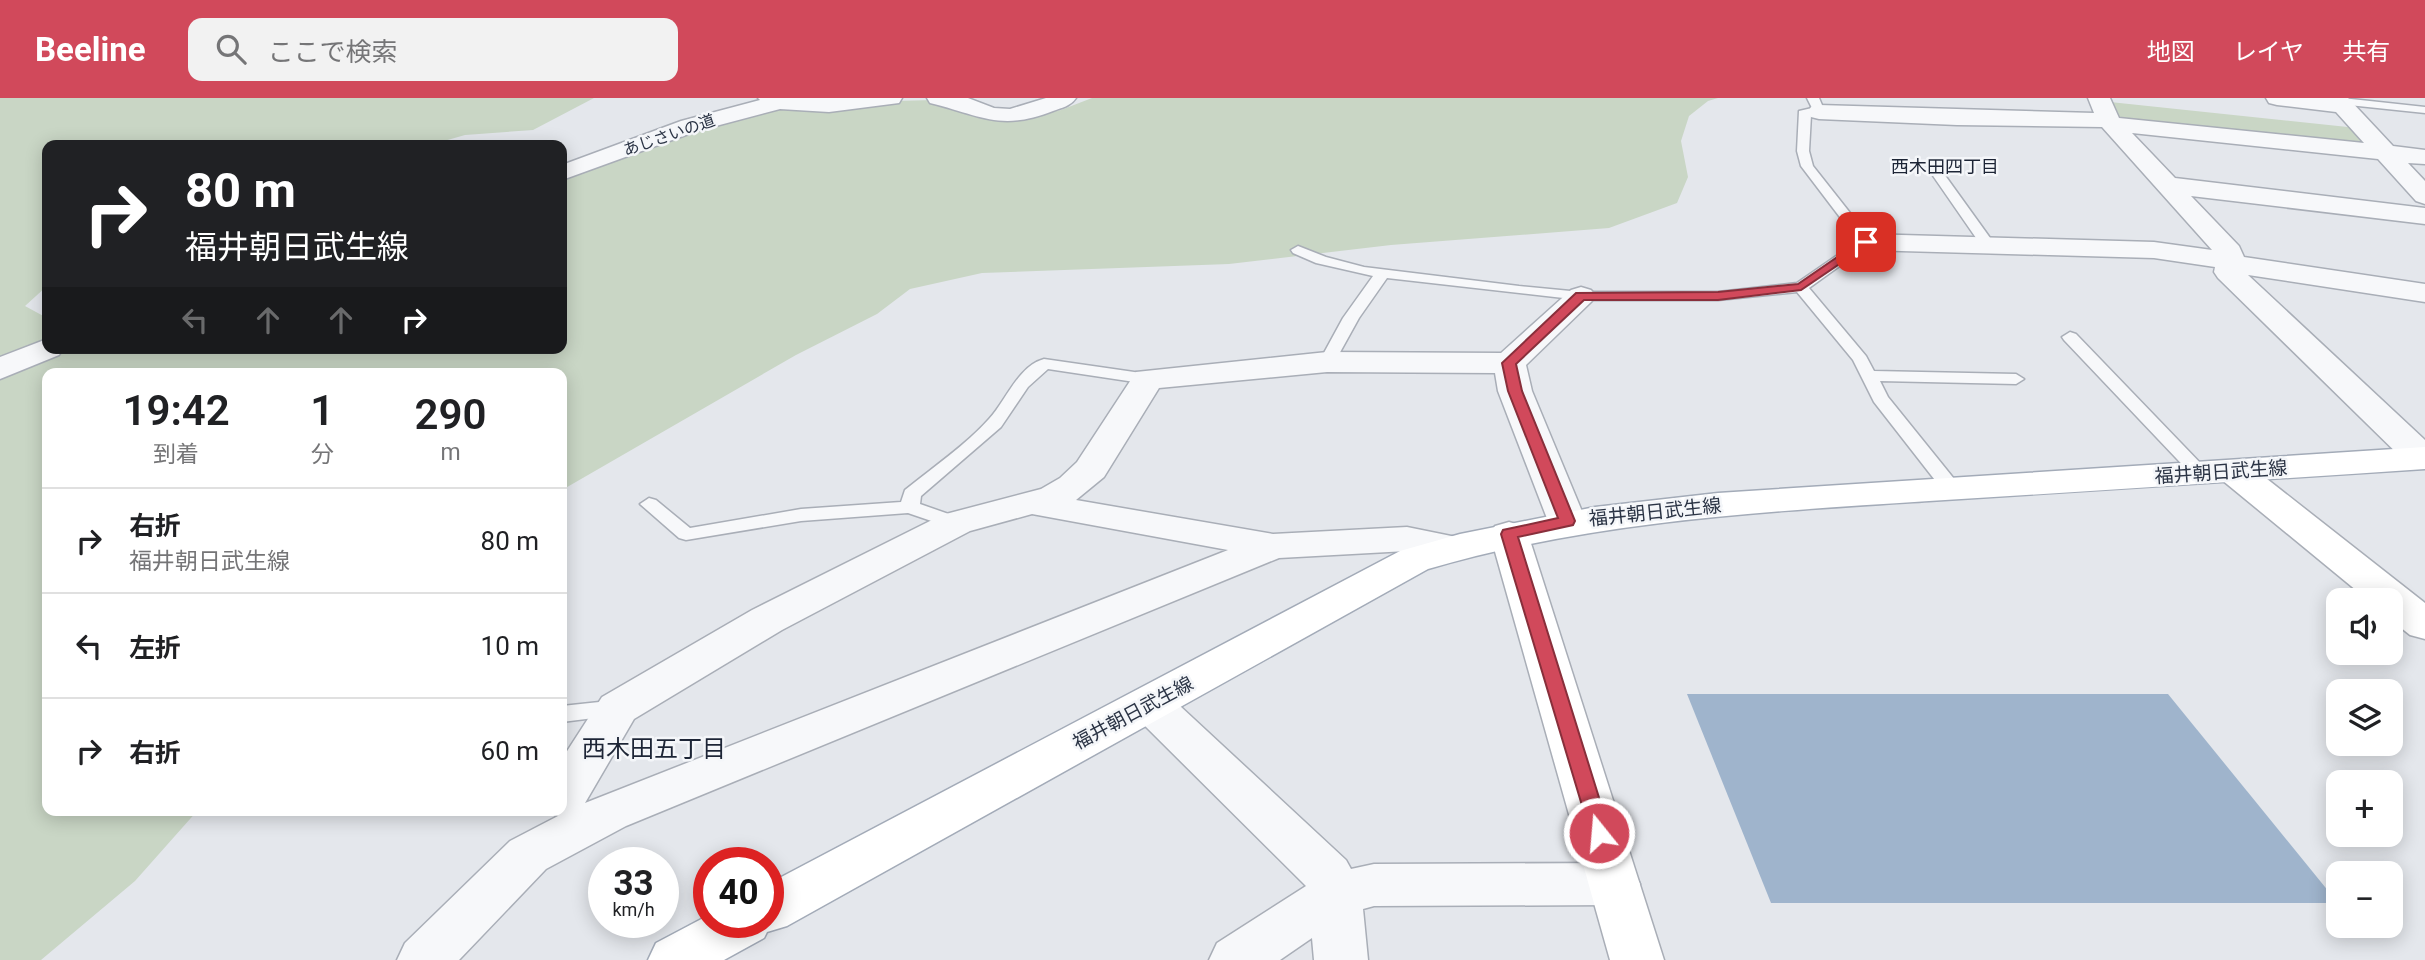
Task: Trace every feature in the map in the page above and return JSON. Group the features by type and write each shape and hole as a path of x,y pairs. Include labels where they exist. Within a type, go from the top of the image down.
{"main road":[{"name":"福井朝日武生線","path":"784,901 1414,560 1452,548 1567,521 1741,502 2424,458"},
{"path":"2218,472 2425,625"},
{"path":"1509,534 1637,960"},
{"path":"675,960 716,938"}],"street":[{"name":"あじさいの道","path":"567,171 701,122 774,100 833,104 891,98"},
{"path":"938,98 962,102 991,115 1012,116 1065,98"},
{"path":"2277,98 2340,102 2425,196"},
{"path":"1816,105 1957,118 2107,114 2425,157"},
{"path":"2107,114 2229,252 2228,272 2424,458"},
{"path":"2167,185 2425,216"},
{"path":"1866,242 2154,250 2425,293"},
{"path":"567,791 618,708 767,620 956,523 1054,497 1073,486 1091,469 1148,379 1327,362 1509,363 1581,296"},
{"path":"0,369 42,351"},
{"path":"1509,363 1515,391 1567,521"},
{"path":"1031,503 1273,546 1408,538 1452,548"},
{"path":"528,855 609,813 1273,546"},
{"path":"1150,704 1328,875 1335,894 1341,960"},
{"path":"424,960 528,855 551,816"},
{"path":"1236,960 1335,894 1374,885 1614,884"}],"lane":[{"path":"2340,102 2425,110"},
{"path":"1298,250 1321,260 1383,273 1581,296 1718,296 1801,287 1866,242 1807,166 1803,151 1805,111 1816,105"},
{"path":"1935,170 1988,245"},
{"path":"1327,362 1350,318 1383,273"},
{"path":"1801,287 1860,359 1880,398 1952,489"},
{"path":"2070,337 2218,472"},
{"path":"910,507 912,494 919,485 995,423 1022,383 1044,364 1148,379"},
{"path":"1869,376 2016,379"},
{"path":"649,504 685,534 800,515 910,507 956,523"},
{"path":"567,713 618,708"}],"green space":[{"path":"0,98 594,98 533,130 465,135 448,140 42,140 42,291 25,306 42,315 42,345 0,364"},
{"path":"1092,98 1718,98 1708,101 1689,116 1681,141 1688,177 1677,203 1609,228 1391,245 1229,264 982,273 910,289 877,314 796,355 567,487 567,368 42,368 42,816 193,816 135,881 41,960 0,960 0,376 53,354 567,354 567,176 696,127 777,104 934,100 1024,117 1061,110"},
{"path":"2110,102 2357,128 2375,150 2119,123"}],"water":[{"path":"1687,694 2168,694 2326,888 2326,903 1771,903"}],"district":[{"name":"西木田四丁目","path":"1945,166"},
{"name":"西木田五丁目","path":"654,749"}],"route":[{"path":"1599,833 1509,534 1567,521 1515,391 1509,363 1581,296 1718,296 1801,287 1866,242"}]}
